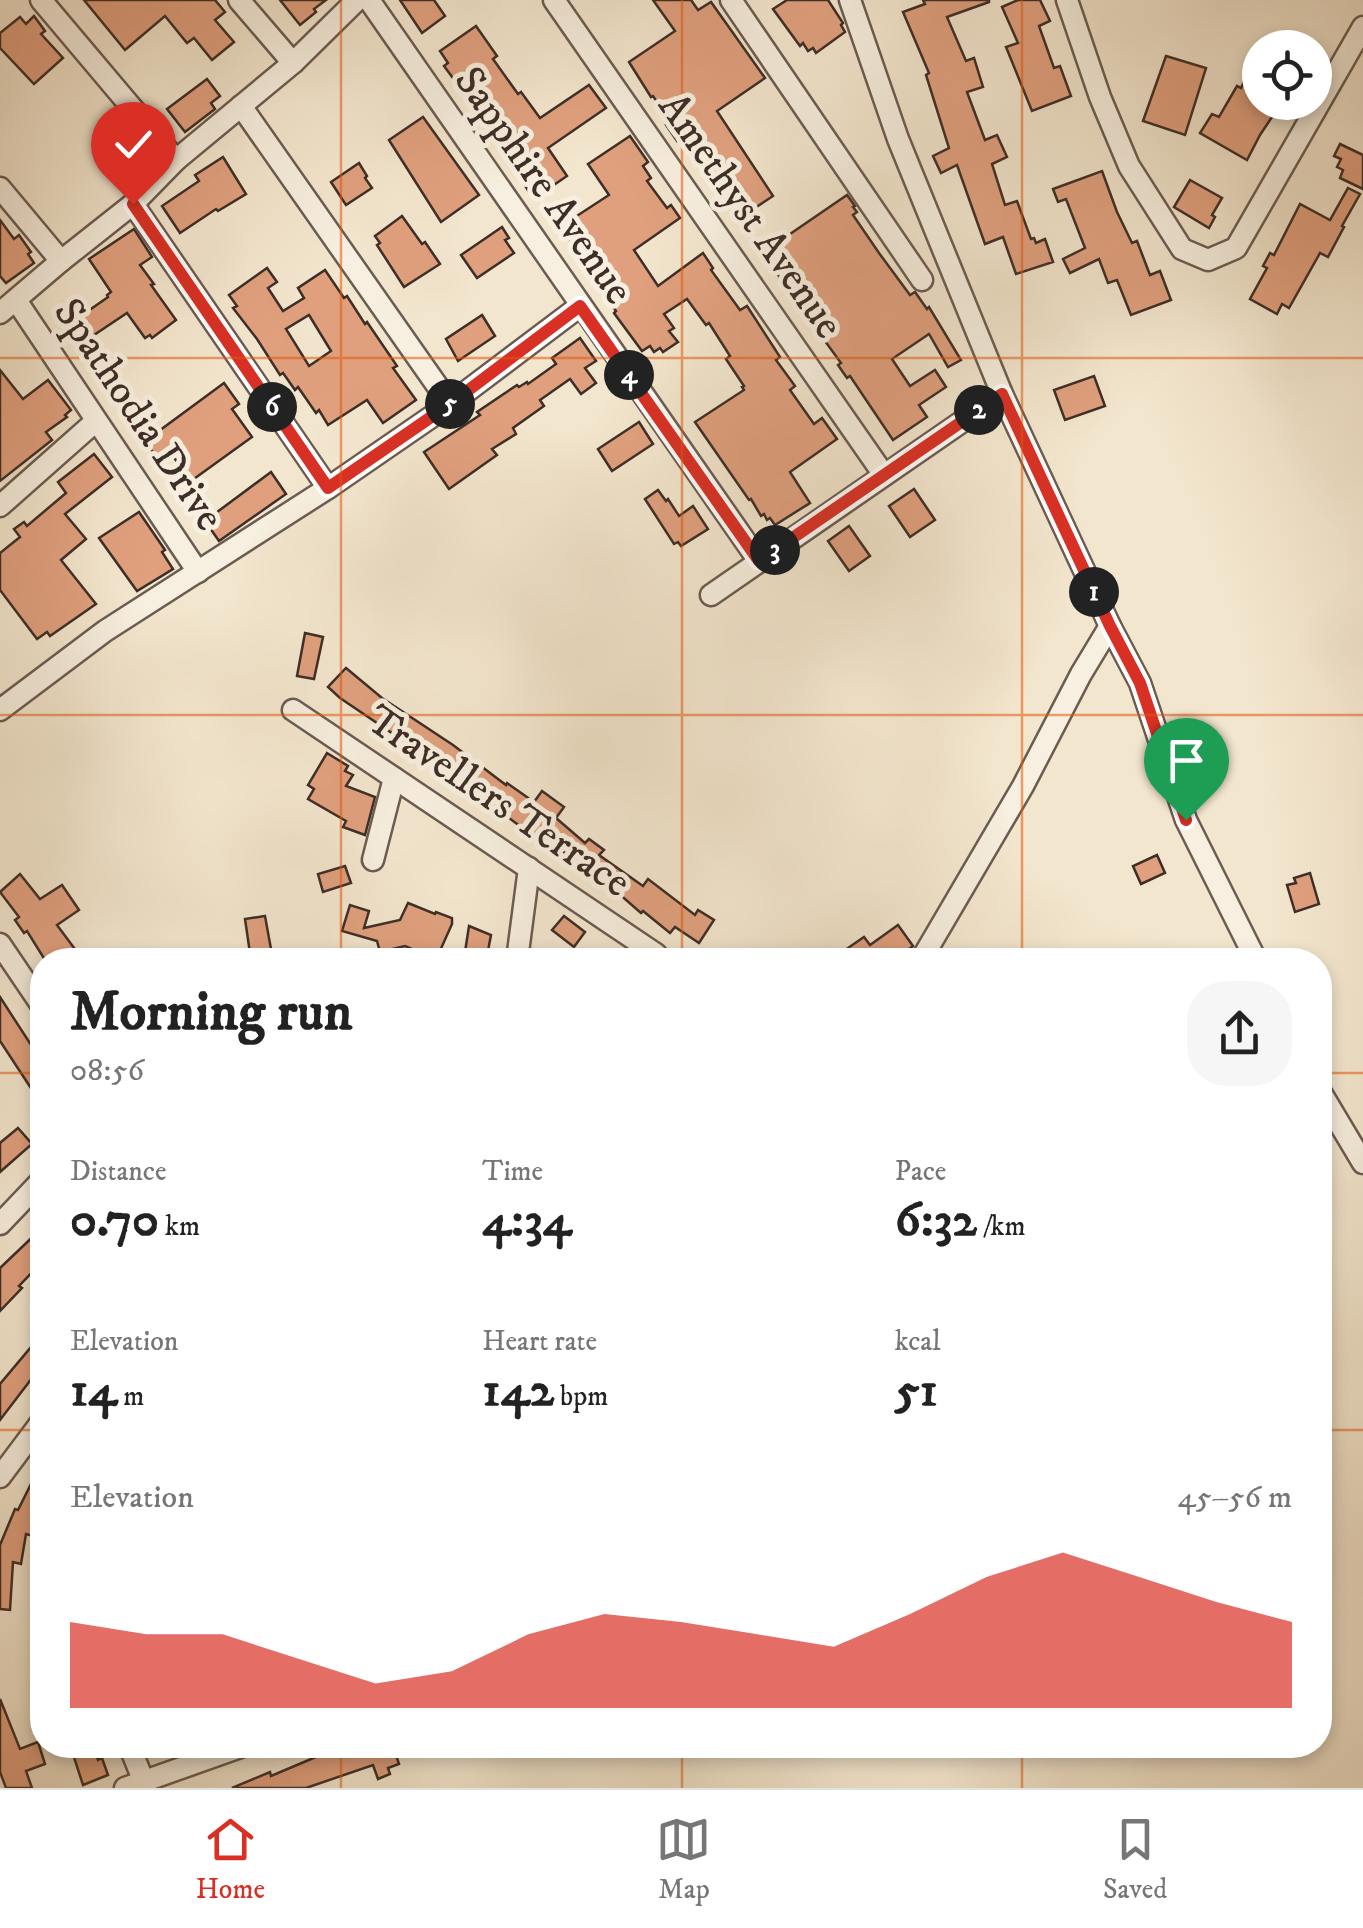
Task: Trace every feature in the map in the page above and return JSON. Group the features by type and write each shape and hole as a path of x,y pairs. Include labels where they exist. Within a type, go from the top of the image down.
{"street":[{"path":"41,0 176,160"},
{"path":"238,0 293,63"},
{"path":"8,306 133,204 176,160 293,63 357,0"},
{"name":"Sapphire Avenue","path":"369,0 759,561"},
{"name":"Amethyst Avenue","path":"554,0 884,475"},
{"path":"731,0 922,280"},
{"path":"850,0 898,139 1002,394 1140,683 1186,820 1250,948"},
{"path":"1067,0 1100,97 1130,166 1182,249 1208,260 1236,248 1363,27"},
{"path":"242,106 450,404"},
{"path":"0,188 61,260"},
{"path":"133,204 328,488"},
{"name":"Spathodia Drive","path":"8,306 96,421 198,572"},
{"path":"0,710 105,631 328,488 450,404 580,306"},
{"path":"710,595 1002,394"},
{"path":"0,506 96,421"},
{"path":"928,948 1110,626"},
{"name":"Travellers Terrace","path":"293,710 647,948"},
{"path":"373,860 394,778"},
{"path":"519,948 529,868"},
{"path":"0,944 30,988"},
{"path":"1332,1111 1363,1163"},
{"path":"0,1224 30,1193"},
{"path":"0,1477 30,1437"},
{"path":"131,1758 134,1785 210,1758"}],"building":[{"path":"84,0 215,0 225,12 215,20 234,42 212,60 194,38 187,43 165,16 125,50"},
{"path":"280,0 326,0 300,25"},
{"path":"400,0 434,0 445,16 422,33"},
{"path":"653,0 691,0 698,10 711,2 765,78 717,111 773,196 744,215 738,206 731,210 681,138 677,141 666,125 671,122 629,62 675,31"},
{"path":"787,0 828,0 845,32 816,53 813,48 808,51 773,9"},
{"path":"923,0 989,0 947,17 966,61 974,58 983,87 967,92 985,140 997,135 1007,157 992,164 1005,205 1017,201 1031,239 1036,243 1045,239 1053,262 1016,274 1003,237 985,244 957,165 941,173 933,156 949,148 926,75 929,73 903,12 925,4"},
{"path":"1018,0 1040,0 1050,21 1039,26 1054,68 1060,66 1071,96 1032,111 1006,47 1018,43 1002,7"},
{"path":"34,16 45,31 41,34 63,58 34,84 0,48 0,33 20,17 26,24"},
{"path":"476,26 497,56 493,59 540,118 589,85 606,108 548,148 567,176 548,189 543,182 529,192 487,124 444,66 448,63 440,51"},
{"path":"1166,56 1206,68 1185,135 1143,121"},
{"path":"207,79 220,96 211,103 215,109 185,132 167,109"},
{"path":"1237,86 1241,88 1242,120 1270,120 1247,160 1200,133 1212,114 1219,117"},
{"path":"423,117 479,195 441,222 389,140"},
{"path":"630,136 648,162 643,166 651,178 647,181 667,208 671,205 680,218 634,250 658,286 703,253 740,310 747,306 795,386 790,390 814,424 822,418 837,439 790,472 810,503 775,525 764,514 761,516 695,422 744,390 726,359 730,356 709,323 706,325 687,299 664,314 674,328 669,331 678,342 663,352 660,348 654,352 650,346 642,351 569,238 569,221 609,195 588,164"},
{"path":"1340,144 1363,155 1363,189 1340,178 1343,170 1337,167 1341,159 1334,156"},
{"path":"223,157 246,194 180,233 162,206 199,181 195,175"},
{"path":"359,163 372,188 346,205 331,182"},
{"path":"1102,171 1132,243 1137,241 1150,275 1160,271 1171,300 1131,315 1117,280 1108,283 1099,259 1070,273 1063,259 1085,248 1066,199 1058,202 1053,189"},
{"path":"1190,180 1222,198 1209,228 1174,207"},
{"path":"1348,188 1360,194 1344,227 1328,257 1320,253 1289,308 1282,304 1277,314 1250,299 1267,268 1263,266 1270,253 1274,255 1300,204 1330,220"},
{"path":"847,195 857,212 853,215 879,253 910,295 915,292 929,307 961,360 948,367 929,334 892,359 910,386 935,370 946,387 919,405 927,417 893,440 850,376 847,378 838,365 841,363 811,322 814,319 800,300 796,302 761,254"},
{"path":"402,216 440,264 404,287 375,236"},
{"path":"0,220 14,239 19,235 34,263 6,283 0,276"},
{"path":"502,227 514,253 477,278 461,255"},
{"path":"134,229 152,257 140,265 176,320 152,338 145,338 127,313 91,337 78,318 111,292 89,259"},
{"path":"267,268 277,282 268,288 283,311 304,298 298,288 325,270 367,322 416,400 383,423 367,400 328,425 298,387 295,390 283,373 280,375 233,308 237,306 229,295","holes":["309,315 331,351 309,366 286,329"]},
{"path":"482,315 495,336 458,361 446,339"},
{"path":"580,338 596,361 585,368 596,383 581,394 570,379 540,400 544,406 513,428 516,434 492,449 497,455 449,489 424,452 517,385 528,384 556,364 552,358"},
{"path":"0,370 23,399 48,380 71,410 46,432 52,440 0,481"},
{"path":"1094,376 1105,406 1065,420 1054,390"},
{"path":"224,383 239,404 232,409 252,437 191,481 170,452 159,459 144,442"},
{"path":"639,422 653,444 612,471 598,449"},
{"path":"94,454 112,477 65,514 86,539 61,560 96,604 50,636 47,632 37,639 0,590 0,553 20,537 14,529 24,522 27,526 66,493 58,482"},
{"path":"271,472 286,494 219,541 205,521"},
{"path":"914,489 935,520 910,537 889,506"},
{"path":"658,490 679,516 693,506 708,529 681,546 678,542 674,544 645,499"},
{"path":"139,512 173,569 137,591 99,538"},
{"path":"849,526 870,556 849,571 828,541"},
{"path":"305,633 323,637 314,679 297,676"},
{"path":"346,668 506,785 534,802 542,791 564,807 556,818 585,843 589,839 604,850 599,855 643,886 648,879 695,915 698,910 714,920 699,943 675,927 670,933 562,851 559,854 540,841 426,757 423,761 408,749 411,746 340,698 328,687"},
{"path":"327,753 348,766 345,771 353,775 346,786 375,797 365,835 343,827 346,821 308,799 314,789 308,785"},
{"path":"1157,855 1165,873 1141,884 1133,866"},
{"path":"345,866 351,883 323,892 318,874"},
{"path":"1310,873 1319,904 1295,912 1287,885"},
{"path":"20,874 40,899 62,885 79,910 57,925 74,948 38,948 15,920 19,917 0,892"},
{"path":"408,903 452,918 452,924 441,948 379,948 377,941 342,931 350,905 369,911 364,928 400,920"},
{"path":"265,916 271,948 249,948 245,919"},
{"path":"564,916 585,932 574,947 552,930"},
{"path":"898,925 913,946 848,948 864,937 870,945"},
{"path":"469,926 491,935 489,948 466,948"},
{"path":"0,997 30,1043 30,1087 0,1041"},
{"path":"18,1128 30,1146 0,1172 0,1143"},
{"path":"30,1239 30,1275 0,1311 0,1268"},
{"path":"30,1348 30,1381 0,1420 0,1384"},
{"path":"30,1486 30,1535 26,1534 21,1564 13,1562 10,1610 0,1609 0,1545 15,1509 18,1510"},
{"path":"0,1699 20,1749 30,1745 30,1758 43,1758 45,1764 26,1771 32,1788 6,1788 0,1772"},
{"path":"74,1758 102,1758 108,1775 83,1785"},
{"path":"313,1758 397,1758 399,1764 388,1768 390,1774 378,1779 373,1765 306,1788 232,1788 270,1772 271,1776"}],"route":[{"path":"133,204 328,488 450,404 580,306 759,561 1002,394 1140,683 1186,820"}]}
